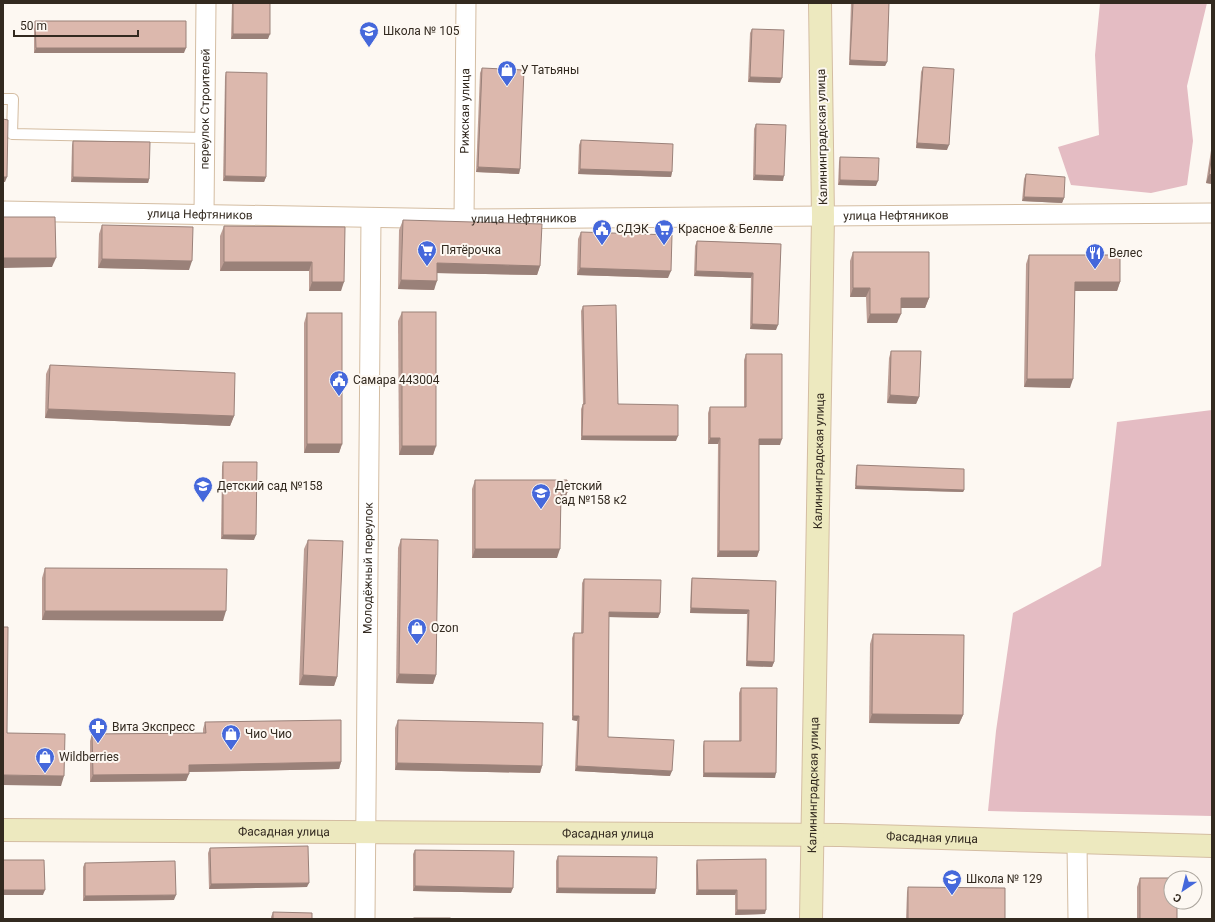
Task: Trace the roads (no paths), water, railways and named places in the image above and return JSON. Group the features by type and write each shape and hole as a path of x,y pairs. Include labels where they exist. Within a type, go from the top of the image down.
{"main road":[{"name":"Калининградская улица","path":"811,919 823,217 820,3"},
{"name":"Фасадная улица","path":"3,830 812,835 1212,846"}],"street":[{"name":"переулок Строителей","path":"204,214 206,3"},
{"name":"Рижская улица","path":"464,218 466,3"},
{"name":"улица Нефтяников","path":"3,211 371,218 823,217 1212,213"},
{"name":"Молодёжный переулок","path":"365,919 367,832 371,218"},
{"path":"1077,843 1078,919"}],"lane":[{"path":"3,99 12,99 12,134 205,138"}],"place":[{"name":"Школа № 105","path":"369,48"},
{"name":"У Татьяны","path":"507,87"},
{"name":"СДЭК","path":"602,246"},
{"name":"Красное & Белле","path":"664,246"},
{"name":"Пятёрочка","path":"427,267"},
{"name":"Велес","path":"1095,270"},
{"name":"Самара 443004","path":"339,397"},
{"name":"Детский сад №158","path":"203,503"},
{"name":"Детский сад №158 к2","path":"541,510"},
{"name":"Ozon","path":"417,645"},
{"name":"Вита Экспресс","path":"98,744"},
{"name":"Чио Чио","path":"231,751"},
{"name":"Wildberries","path":"45,774"},
{"name":"Школа № 129","path":"952,896"}]}
